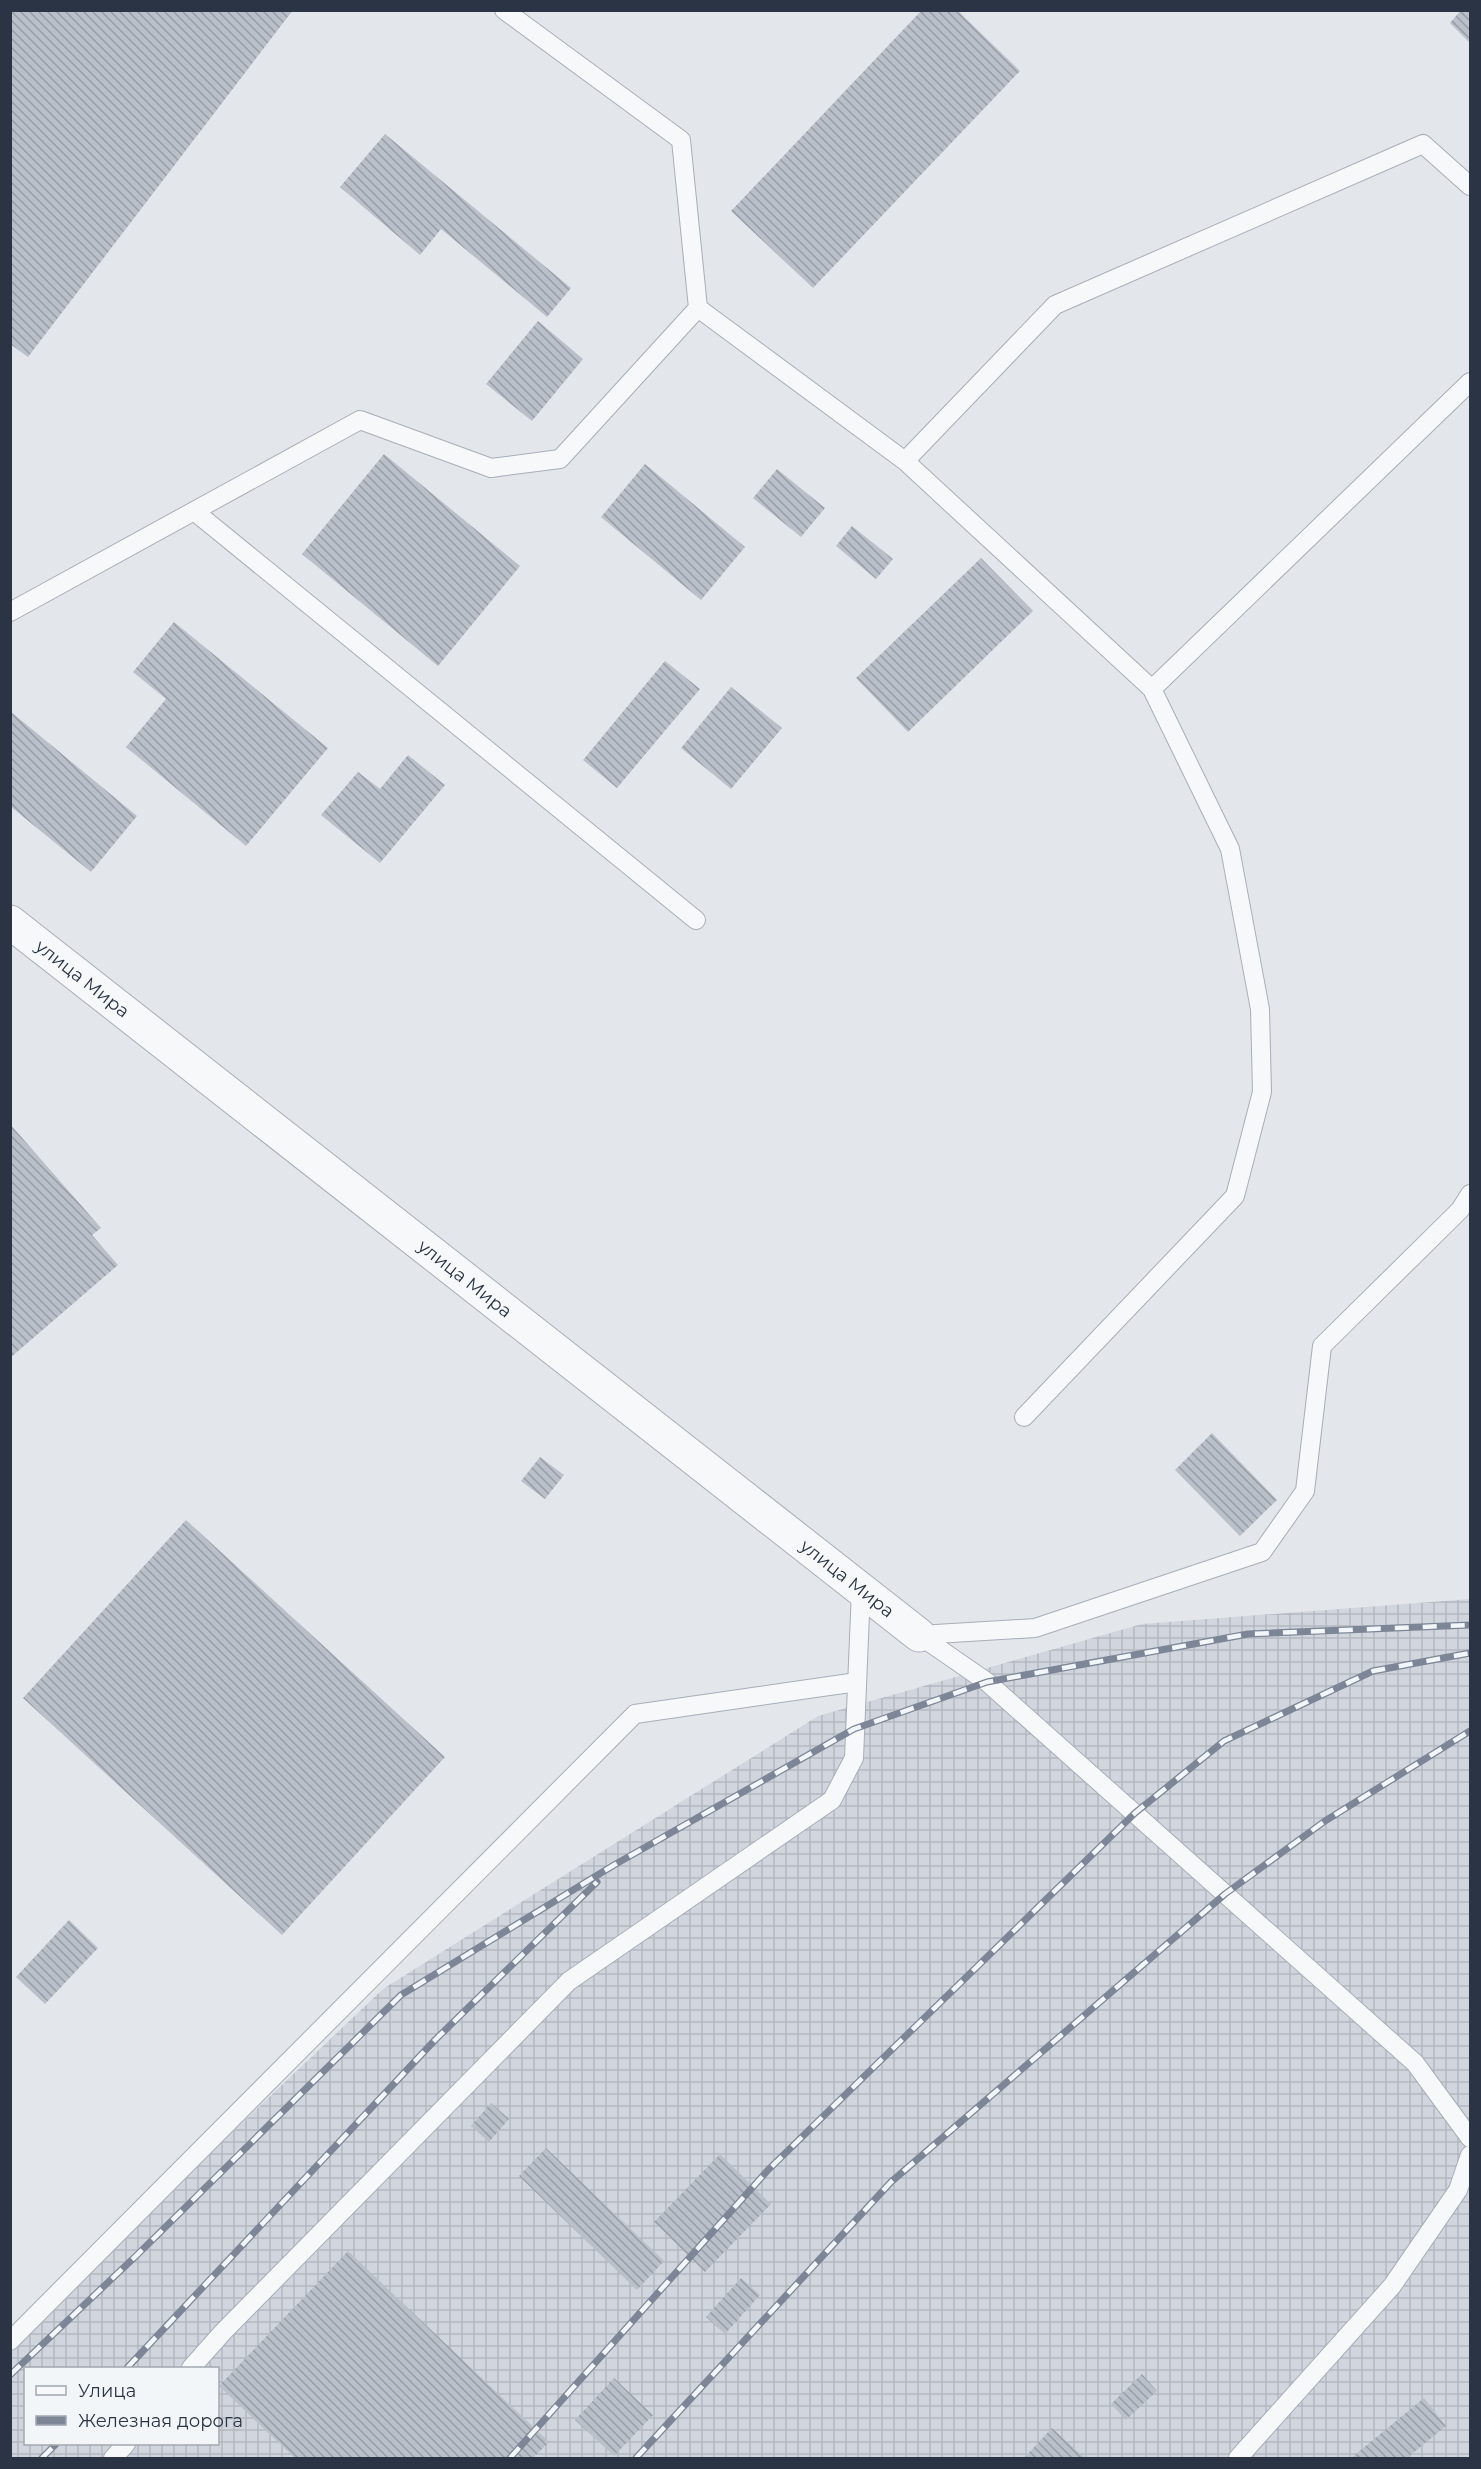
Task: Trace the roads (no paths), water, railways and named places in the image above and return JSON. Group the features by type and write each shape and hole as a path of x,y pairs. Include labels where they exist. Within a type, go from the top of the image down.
{"street":[{"name":"улица Мира","path":"10,922 919,1635"}],"lane":[{"path":"504,10 681,140 698,308 905,460 1152,689 1230,849 1260,1009 1262,1092 1235,1196 1024,1417"},
{"path":"905,460 1055,305 1423,144 1470,186"},
{"path":"10,612 360,420 491,468 560,459 698,308"},
{"path":"1152,689 1470,382"},
{"path":"194,511 696,920"},
{"path":"919,1635 1035,1628 1262,1552 1305,1491 1322,1346 1460,1210 1470,1194"},
{"path":"192,2367 222,2332 569,1981 832,1800 854,1758 861,1590"},
{"path":"919,1635 987,1682 1415,2063 1470,2138"},
{"path":"10,2341 635,1714 857,1682"},
{"path":"1238,2458 1392,2286 1458,2190 1470,2155"},
{"path":"113,2458 125,2445"}],"railway":[{"path":"10,2375 138,2254 401,1995 614,1865 854,1729 987,1682 1248,1634 1470,1625"},
{"path":"510,2458 768,2170 1135,1813 1224,1741 1373,1671 1470,1653"},
{"path":"636,2458 891,2182 1225,1894 1325,1821 1470,1731"},
{"path":"128,2367 435,2040 597,1882"},
{"path":"42,2458 55,2445"}]}
